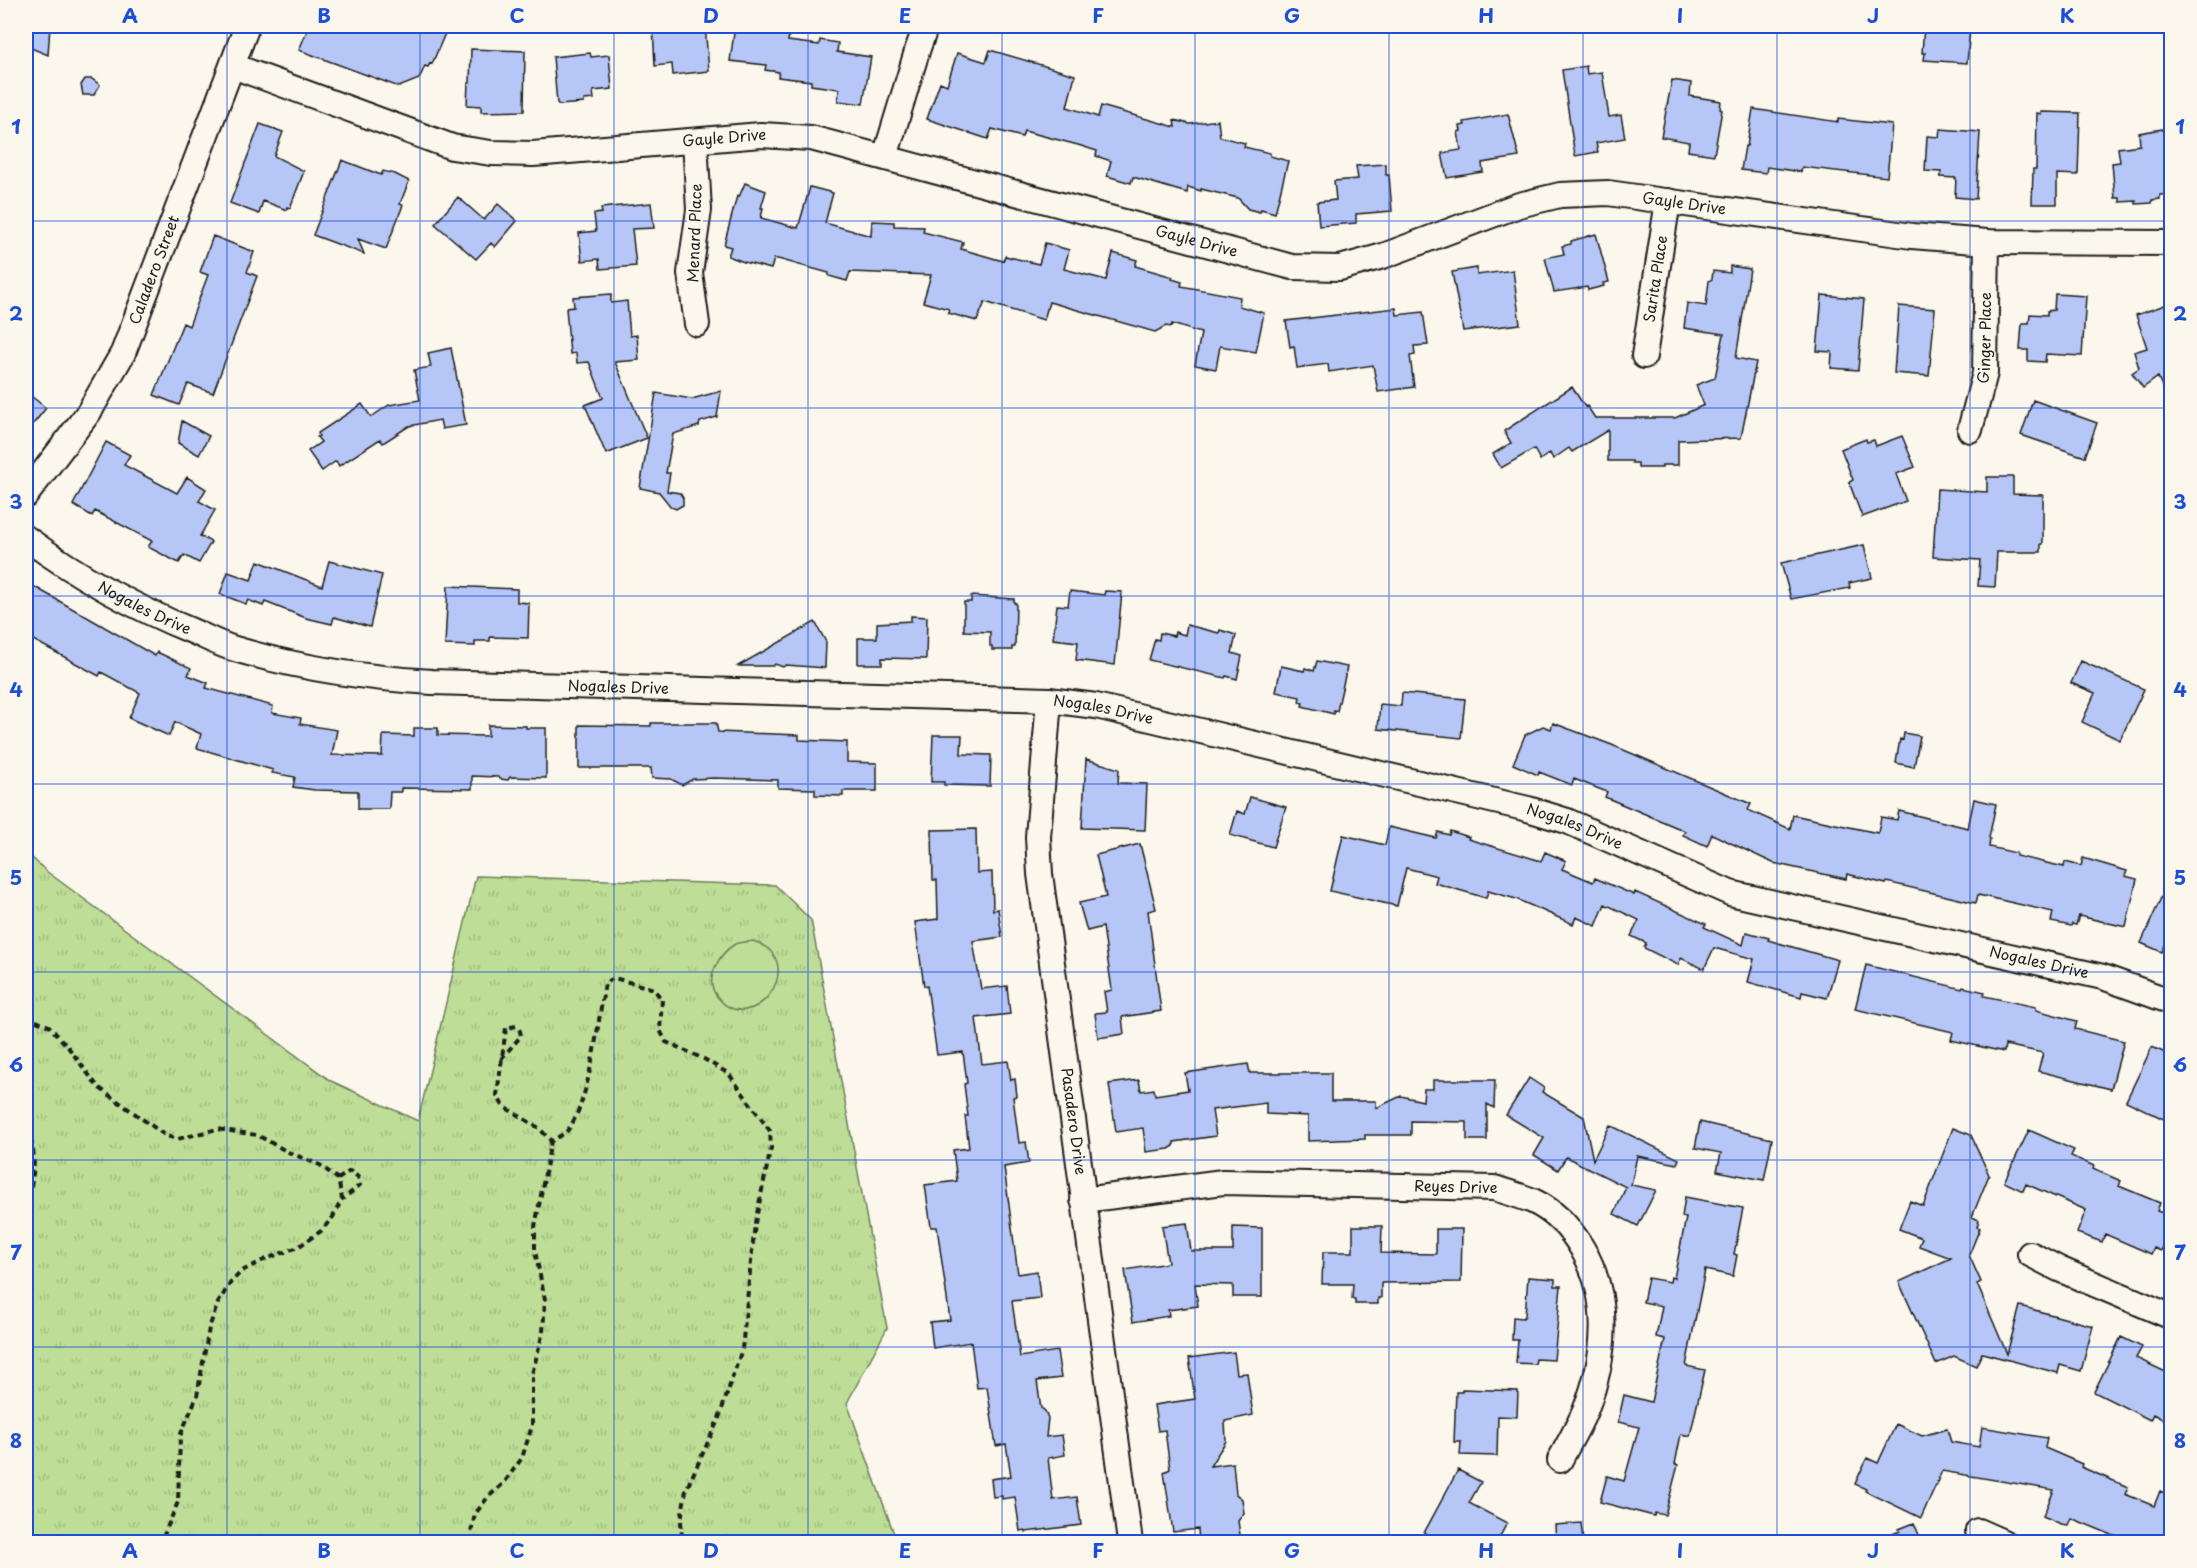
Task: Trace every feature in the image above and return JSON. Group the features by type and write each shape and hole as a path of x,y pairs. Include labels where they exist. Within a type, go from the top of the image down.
{"street":[{"name":"Caladero Street","path":"26,495 89,412 123,353 247,26"},
{"path":"885,157 926,26"},
{"name":"Gayle Drive","path":"233,66 452,147 491,153 533,154 761,135 811,138 1292,267 1340,268 1383,256 1519,205 1560,195 1608,194 1912,236 1987,242 2172,243"},
{"name":"Menard Place","path":"695,141 699,210 690,273 696,324"},
{"name":"Sarita Place","path":"1644,356 1668,201"},
{"name":"Ginger Place","path":"1970,430 1985,373 1987,242"},
{"name":"Nogales Drive","path":"26,538 61,564 114,595 173,624 233,648 343,674 432,682 1049,700 1096,706 1528,809 1566,821 1730,893 2103,977 2172,1002"},
{"name":"Pasadero Drive","path":"1049,700 1038,837 1040,874 1130,1542"},
{"name":"Reyes Drive","path":"1083,1200 1223,1182 1494,1188 1535,1202 1556,1216 1573,1232 1598,1280 1603,1310 1604,1338 1595,1381 1584,1413 1560,1460"},
{"path":"2030,1254 2059,1269 2172,1317"},
{"path":"1978,1531 2003,1542"}],"path":[{"path":"551,1141 566,1133 578,1112 587,1083 605,983 614,978 654,989 662,1000 660,1030 666,1042 704,1059 729,1074 770,1131 771,1148 755,1223 742,1348 719,1418 686,1490 681,1520 682,1542"},
{"path":"26,1017 49,1026 98,1087 166,1136 178,1139 217,1129 257,1135 288,1152 320,1165 338,1179 342,1199"},
{"path":"501,1059 521,1036 516,1026 507,1028 501,1059 497,1095 503,1106 539,1128 551,1141"},
{"path":"26,1130 34,1152 34,1167 26,1217"},
{"path":"469,1542 475,1514 488,1497 504,1483 522,1458 532,1426 532,1374 543,1332 545,1300 535,1251 535,1227 551,1141"},
{"path":"161,1542 178,1502 180,1436 197,1396 209,1328 218,1303 231,1282 242,1272 266,1259 298,1247 321,1231 333,1217 342,1199 360,1185 358,1177 350,1171 338,1179"}],"green space":[{"path":"26,852 46,871 331,1081 418,1121 476,876 775,885 811,920 887,1328 847,1403 897,1542 26,1542"},
{"path":"753,941 770,951 777,964 777,979 770,994 759,1004 745,1010 730,1008 716,995 713,988 715,966 724,953 735,944"}],"building":[{"path":"26,26 50,26 48,55 26,46"},
{"path":"309,26 432,26 446,31 432,64 425,66 419,79 399,87 299,50"},
{"path":"705,26 709,71 673,75 672,64 655,66 653,27"},
{"path":"735,26 777,26 776,31 789,33 788,41 819,45 820,40 838,43 837,52 871,57 863,104 838,101 839,89 811,85 811,81 778,77 779,72 765,70 766,65 730,61"},
{"path":"1924,26 1967,26 1970,28 1967,63 1924,60 1925,53 1922,53"},
{"path":"471,49 525,51 524,111 481,112 481,106 467,105"},
{"path":"990,50 1075,75 1067,107 1098,117 1101,106 1175,127 1174,120 1190,124 1218,120 1220,137 1245,143 1244,147 1270,153 1270,156 1288,161 1275,213 1261,209 1260,212 1248,209 1238,198 1201,189 1201,191 1188,187 1187,193 1133,177 1131,183 1107,176 1111,161 1096,156 1097,151 1078,145 1024,131 1022,137 992,129 988,139 927,119 940,82 947,85 957,53 986,62"},
{"path":"590,53 591,57 609,55 612,89 593,91 594,99 584,100 584,103 559,105 553,57"},
{"path":"1586,66 1587,74 1602,72 1609,117 1621,115 1625,138 1596,143 1598,152 1575,156 1562,70"},
{"path":"85,79 92,79 100,85 94,95 83,95 81,85"},
{"path":"1672,80 1691,83 1690,96 1721,101 1720,109 1722,110 1714,155 1688,151 1689,142 1661,137"},
{"path":"1753,109 1838,122 1838,119 1892,125 1887,177 1802,167 1801,172 1767,167 1766,173 1741,170"},
{"path":"2041,112 2080,113 2078,175 2057,174 2057,204 2032,204 2033,169 2036,169 2037,113 2041,114"},
{"path":"1508,114 1519,157 1482,163 1483,172 1447,178 1442,153 1461,150 1458,132 1461,131 1460,126 1465,125 1464,122"},
{"path":"260,124 283,132 274,156 304,171 290,208 287,207 287,210 263,201 259,214 230,203"},
{"path":"1940,129 1980,132 1976,199 1955,197 1956,178 1940,177 1941,172 1925,171 1927,136 1939,137"},
{"path":"2163,129 2163,131 2172,130 2172,194 2160,195 2160,199 2152,200 2152,203 2120,202 2120,198 2115,198 2112,163 2120,162 2118,148 2140,145 2139,133"},
{"path":"342,160 381,175 383,171 409,181 400,204 403,205 386,249 358,239 364,254 313,235"},
{"path":"1386,164 1392,211 1356,214 1356,223 1319,226 1317,202 1336,200 1334,181 1358,179 1356,166"},
{"path":"745,183 766,191 761,208 763,208 761,218 798,228 810,187 833,193 825,223 871,236 872,221 894,222 894,226 924,227 923,232 963,242 961,249 1003,261 1005,256 1039,264 1045,243 1069,250 1064,269 1106,280 1113,253 1137,260 1135,266 1173,277 1172,279 1182,282 1181,286 1240,297 1239,306 1264,313 1256,352 1220,346 1216,369 1195,365 1201,333 1172,324 1171,327 1166,326 1155,332 1049,302 1044,320 985,302 977,321 948,313 949,309 923,302 931,275 850,272 847,281 829,276 829,273 778,259 774,259 771,269 744,262 728,256 731,247 724,245 737,196 739,197"},
{"path":"458,197 484,220 498,204 517,221 495,247 491,243 476,259 435,224"},
{"path":"651,203 654,228 632,229 636,266 600,269 599,259 582,261 579,233 596,231 594,214 602,213 601,208"},
{"path":"1596,234 1609,282 1603,283 1604,286 1588,290 1587,287 1554,292 1545,258 1564,254 1562,246"},
{"path":"213,236 254,252 247,272 257,276 213,393 188,384 179,405 154,395 183,323 189,326 208,275 200,272"},
{"path":"1730,266 1750,269 1736,358 1756,362 1741,438 1678,440 1678,465 1638,468 1638,463 1632,463 1632,461 1608,461 1608,430 1572,452 1569,448 1553,459 1550,453 1540,460 1534,449 1501,468 1493,454 1511,443 1504,431 1572,387 1595,418 1675,418 1704,405 1696,385 1715,378 1724,334 1684,328 1687,303 1706,306 1709,281 1712,279 1713,271 1730,273"},
{"path":"1477,268 1477,275 1513,270 1520,324 1463,331 1452,272"},
{"path":"611,294 611,303 627,301 630,336 637,335 639,360 615,362 647,438 606,454 585,405 603,398 589,362 577,363 576,353 570,354 566,308 574,307 573,297"},
{"path":"2055,294 2086,296 2082,356 2046,354 2045,362 2028,361 2028,350 2020,350 2022,323 2029,323 2030,314 2047,315 2047,311 2054,310"},
{"path":"1822,295 1864,299 1858,370 1831,368 1832,352 1817,351"},
{"path":"2165,305 2172,322 2171,408 2158,377 2143,388 2132,373 2139,368 2134,352 2147,348 2136,315"},
{"path":"1899,306 1935,309 1929,376 1894,373"},
{"path":"1396,308 1397,315 1423,312 1428,345 1414,346 1415,355 1410,356 1414,387 1378,392 1373,365 1329,372 1328,364 1297,368 1294,346 1290,347 1286,321"},
{"path":"451,348 466,425 442,429 440,420 409,426 383,443 380,439 339,466 336,461 322,471 308,451 321,442 317,437 318,433 362,404 371,417 389,405 420,400 414,370 431,367 428,353"},
{"path":"721,391 717,417 700,422 699,426 673,434 666,473 670,473 667,491 680,493 683,505 676,509 671,507 659,492 640,488 656,393 692,399"},
{"path":"26,392 46,408 26,433"},
{"path":"2033,400 2097,423 2085,457 2021,435"},
{"path":"182,421 209,436 199,455 178,443"},
{"path":"1902,436 1915,467 1896,474 1906,501 1862,517 1849,482 1853,480 1841,449 1866,439 1867,442 1874,440 1876,446"},
{"path":"106,442 130,455 124,465 177,493 187,477 206,489 199,501 215,510 200,536 211,542 199,563 184,555 179,563 148,547 152,541 95,511 92,516 73,505"},
{"path":"1987,477 2013,477 2013,494 2043,495 2041,552 1997,552 1995,587 1978,586 1980,560 1933,557 1937,489 1987,492"},
{"path":"1864,545 1872,578 1849,583 1850,588 1791,599 1781,563"},
{"path":"258,561 322,586 329,561 382,575 370,627 334,617 332,624 306,618 265,602 263,606 248,600 246,604 220,594 228,572 251,580"},
{"path":"26,582 155,656 157,652 191,668 188,675 208,683 206,688 273,706 272,713 301,718 300,724 337,730 332,755 382,756 383,735 414,736 414,728 438,728 438,735 488,736 488,725 546,728 546,778 510,777 508,780 498,777 472,776 472,789 401,788 401,792 390,792 389,809 358,809 358,791 293,787 295,777 272,773 273,770 197,748 201,734 175,722 169,736 129,718 140,693 101,672 99,676 26,636"},
{"path":"448,586 517,589 517,602 529,603 528,638 490,637 490,641 475,641 475,646 445,645"},
{"path":"1070,591 1104,595 1105,591 1122,592 1115,665 1076,660 1078,642 1053,639 1057,605 1068,606"},
{"path":"971,596 1014,599 1016,603 1015,647 1012,647 1012,650 992,650 990,632 964,631 964,602 971,602"},
{"path":"911,616 927,617 926,659 882,658 882,664 858,664 858,638 877,638 877,623 911,621"},
{"path":"815,622 826,642 825,668 786,665 783,667 775,664 773,666 738,666"},
{"path":"1187,625 1236,635 1232,653 1242,656 1237,679 1149,660 1155,639 1159,640 1160,633 1174,636 1175,632 1185,635"},
{"path":"1317,661 1347,667 1337,711 1334,710 1334,714 1302,706 1303,703 1299,702 1300,697 1276,692 1281,666 1314,671"},
{"path":"2081,661 2144,689 2120,740 2082,722 2095,693 2071,683"},
{"path":"1402,693 1465,699 1461,738 1378,729 1380,704 1401,706"},
{"path":"651,723 716,723 718,732 799,735 799,740 847,742 847,762 877,763 877,791 843,791 843,796 815,795 815,789 778,788 778,780 714,778 693,779 682,785 671,779 652,778 651,768 579,768 579,725 651,726"},
{"path":"1553,723 1612,745 1751,804 1748,810 1790,829 1793,815 1878,833 1881,817 1897,820 1899,811 1968,828 1974,799 1996,804 1989,847 2064,867 2065,862 2081,866 2083,858 2127,871 2125,876 2137,879 2126,927 2079,916 2076,925 2071,926 2051,922 2053,912 1978,895 1976,903 1847,874 1846,879 1773,863 1712,834 1707,846 1683,835 1685,831 1605,797 1607,792 1574,779 1572,785 1539,772 1538,775 1513,764 1525,735 1543,726 1551,729"},
{"path":"1904,733 1920,736 1914,767 1896,763 1900,739 1903,740"},
{"path":"933,735 962,735 961,754 991,755 990,786 944,785 944,782 931,782"},
{"path":"1086,759 1119,769 1118,783 1147,784 1145,830 1082,828"},
{"path":"1250,797 1286,807 1273,847 1230,835 1237,811 1245,814"},
{"path":"1389,827 1436,838 1438,832 1449,835 1450,831 1469,837 1468,839 1541,861 1545,852 1566,861 1562,869 1593,882 1595,878 1634,895 1635,892 1706,924 1704,927 1743,945 1746,932 1838,960 1827,998 1802,992 1801,997 1748,982 1754,959 1714,948 1704,969 1681,958 1678,965 1644,948 1646,943 1631,936 1639,920 1605,904 1596,926 1576,917 1573,924 1516,899 1488,891 1486,898 1435,883 1437,876 1406,868 1397,906 1330,891 1343,835 1385,845"},
{"path":"976,829 977,873 992,872 993,910 998,909 1002,937 973,941 981,989 1007,986 1010,1014 976,1018 982,1064 1008,1061 1011,1080 1015,1079 1017,1096 1013,1097 1019,1143 1026,1142 1029,1163 1004,1167 1018,1274 1037,1271 1040,1298 1012,1301 1020,1357 1057,1351 1061,1378 1037,1381 1041,1408 1048,1418 1046,1437 1062,1435 1065,1455 1048,1458 1053,1500 1077,1497 1081,1525 1026,1532 1025,1530 1020,1531 1015,1497 1002,1499 1002,1496 993,1497 991,1479 1011,1476 1006,1444 996,1446 987,1387 977,1388 971,1342 933,1348 930,1322 950,1320 937,1227 931,1227 925,1185 957,1181 953,1150 969,1148 964,1084 967,1083 963,1052 937,1055 915,922 938,919 937,880 933,880 932,830"},
{"path":"1140,844 1156,909 1148,911 1161,1011 1122,1017 1124,1034 1098,1038 1095,1013 1107,1012 1104,992 1112,990 1103,927 1087,931 1079,903 1106,897 1096,855"},
{"path":"2172,873 2172,943 2167,941 2162,952 2141,943"},
{"path":"1866,965 1962,989 1963,987 1985,992 1984,996 2036,1007 2036,1010 2077,1021 2075,1029 2124,1041 2111,1089 2038,1071 2043,1053 2005,1045 2004,1052 1951,1040 1953,1032 1855,1009"},
{"path":"2152,1047 2172,1056 2172,1123 2126,1101"},
{"path":"1248,1064 1250,1073 1331,1073 1331,1101 1376,1101 1376,1108 1401,1096 1423,1101 1424,1089 1433,1089 1433,1080 1495,1080 1494,1108 1487,1104 1487,1140 1467,1140 1467,1122 1411,1121 1411,1135 1365,1135 1365,1139 1308,1141 1308,1116 1266,1114 1266,1103 1212,1110 1216,1136 1174,1142 1174,1146 1169,1149 1146,1152 1143,1128 1116,1132 1109,1084 1139,1080 1141,1091 1154,1089 1155,1095 1188,1090 1185,1073"},
{"path":"1529,1078 1544,1088 1542,1092 1584,1117 1593,1160 1610,1125 1679,1159 1677,1164 1637,1156 1631,1185 1656,1190 1638,1226 1614,1214 1626,1187 1566,1157 1558,1170 1534,1155 1544,1138 1506,1115"},
{"path":"1700,1122 1772,1139 1764,1180 1717,1171 1721,1153 1695,1148"},
{"path":"1953,1128 1971,1135 1989,1175 1972,1217 1979,1220 1977,1227 1980,1228 1969,1255 1981,1282 1977,1284 2007,1354 2020,1306 2093,1326 2081,1371 2060,1365 2058,1373 1982,1353 1976,1366 1954,1356 1936,1364 1899,1282 1951,1258 1919,1246 1922,1238 1899,1229 1910,1201 1923,1206"},
{"path":"2029,1130 2074,1150 2071,1156 2121,1181 2119,1186 2160,1203 2157,1211 2172,1216 2172,1226 2161,1251 2154,1248 2151,1254 2105,1234 2102,1242 2077,1233 2086,1210 2026,1184 2023,1191 2004,1182"},
{"path":"1685,1197 1743,1208 1734,1254 1737,1255 1733,1276 1705,1270 1686,1366 1705,1370 1690,1436 1681,1434 1675,1464 1678,1465 1665,1515 1655,1513 1654,1516 1600,1502 1607,1476 1624,1481 1639,1427 1618,1422 1624,1395 1651,1402 1665,1339 1656,1337 1662,1306 1643,1302 1648,1278 1670,1282 1671,1277 1674,1278 1686,1218 1682,1217"},
{"path":"1187,1223 1191,1251 1233,1251 1233,1227 1262,1228 1262,1297 1233,1297 1233,1285 1195,1284 1198,1306 1168,1310 1169,1316 1133,1322 1125,1270 1168,1263 1162,1226"},
{"path":"1353,1226 1382,1226 1381,1253 1436,1254 1436,1229 1462,1229 1461,1282 1381,1283 1381,1298 1378,1298 1378,1304 1355,1304 1355,1299 1352,1299 1353,1284 1322,1284 1323,1252 1353,1252"},
{"path":"1528,1277 1555,1279 1555,1286 1561,1286 1554,1360 1536,1359 1535,1364 1516,1363 1518,1340 1512,1340 1513,1317 1523,1318 1525,1316"},
{"path":"2121,1337 2142,1347 2136,1358 2172,1375 2172,1403 2164,1420 2153,1414 2150,1420 2094,1392"},
{"path":"1234,1352 1237,1374 1247,1373 1253,1415 1225,1421 1226,1441 1210,1466 1233,1463 1236,1494 1242,1499 1244,1513 1238,1521 1241,1542 1199,1542 1198,1529 1173,1532 1164,1472 1170,1469 1165,1430 1158,1431 1154,1405 1195,1399 1189,1358"},
{"path":"1462,1389 1518,1391 1517,1417 1498,1416 1497,1456 1460,1455 1461,1442 1454,1442 1456,1392 1462,1392"},
{"path":"1896,1424 1922,1436 1947,1429 1951,1442 1979,1447 1982,1427 2047,1438 2045,1448 2082,1464 2081,1467 2128,1487 2125,1494 2154,1506 2160,1491 2172,1496 2172,1542 2129,1542 2071,1518 2068,1525 2061,1524 2043,1516 2054,1490 1942,1471 1921,1518 1855,1484 1867,1458 1878,1463"},
{"path":"1458,1470 1481,1482 1469,1503 1507,1523 1497,1542 1442,1542 1424,1533"},
{"path":"1581,1523 1583,1542 1556,1542 1555,1525"},
{"path":"1914,1523 1922,1542 1872,1542 1900,1531 1899,1529"}]}
